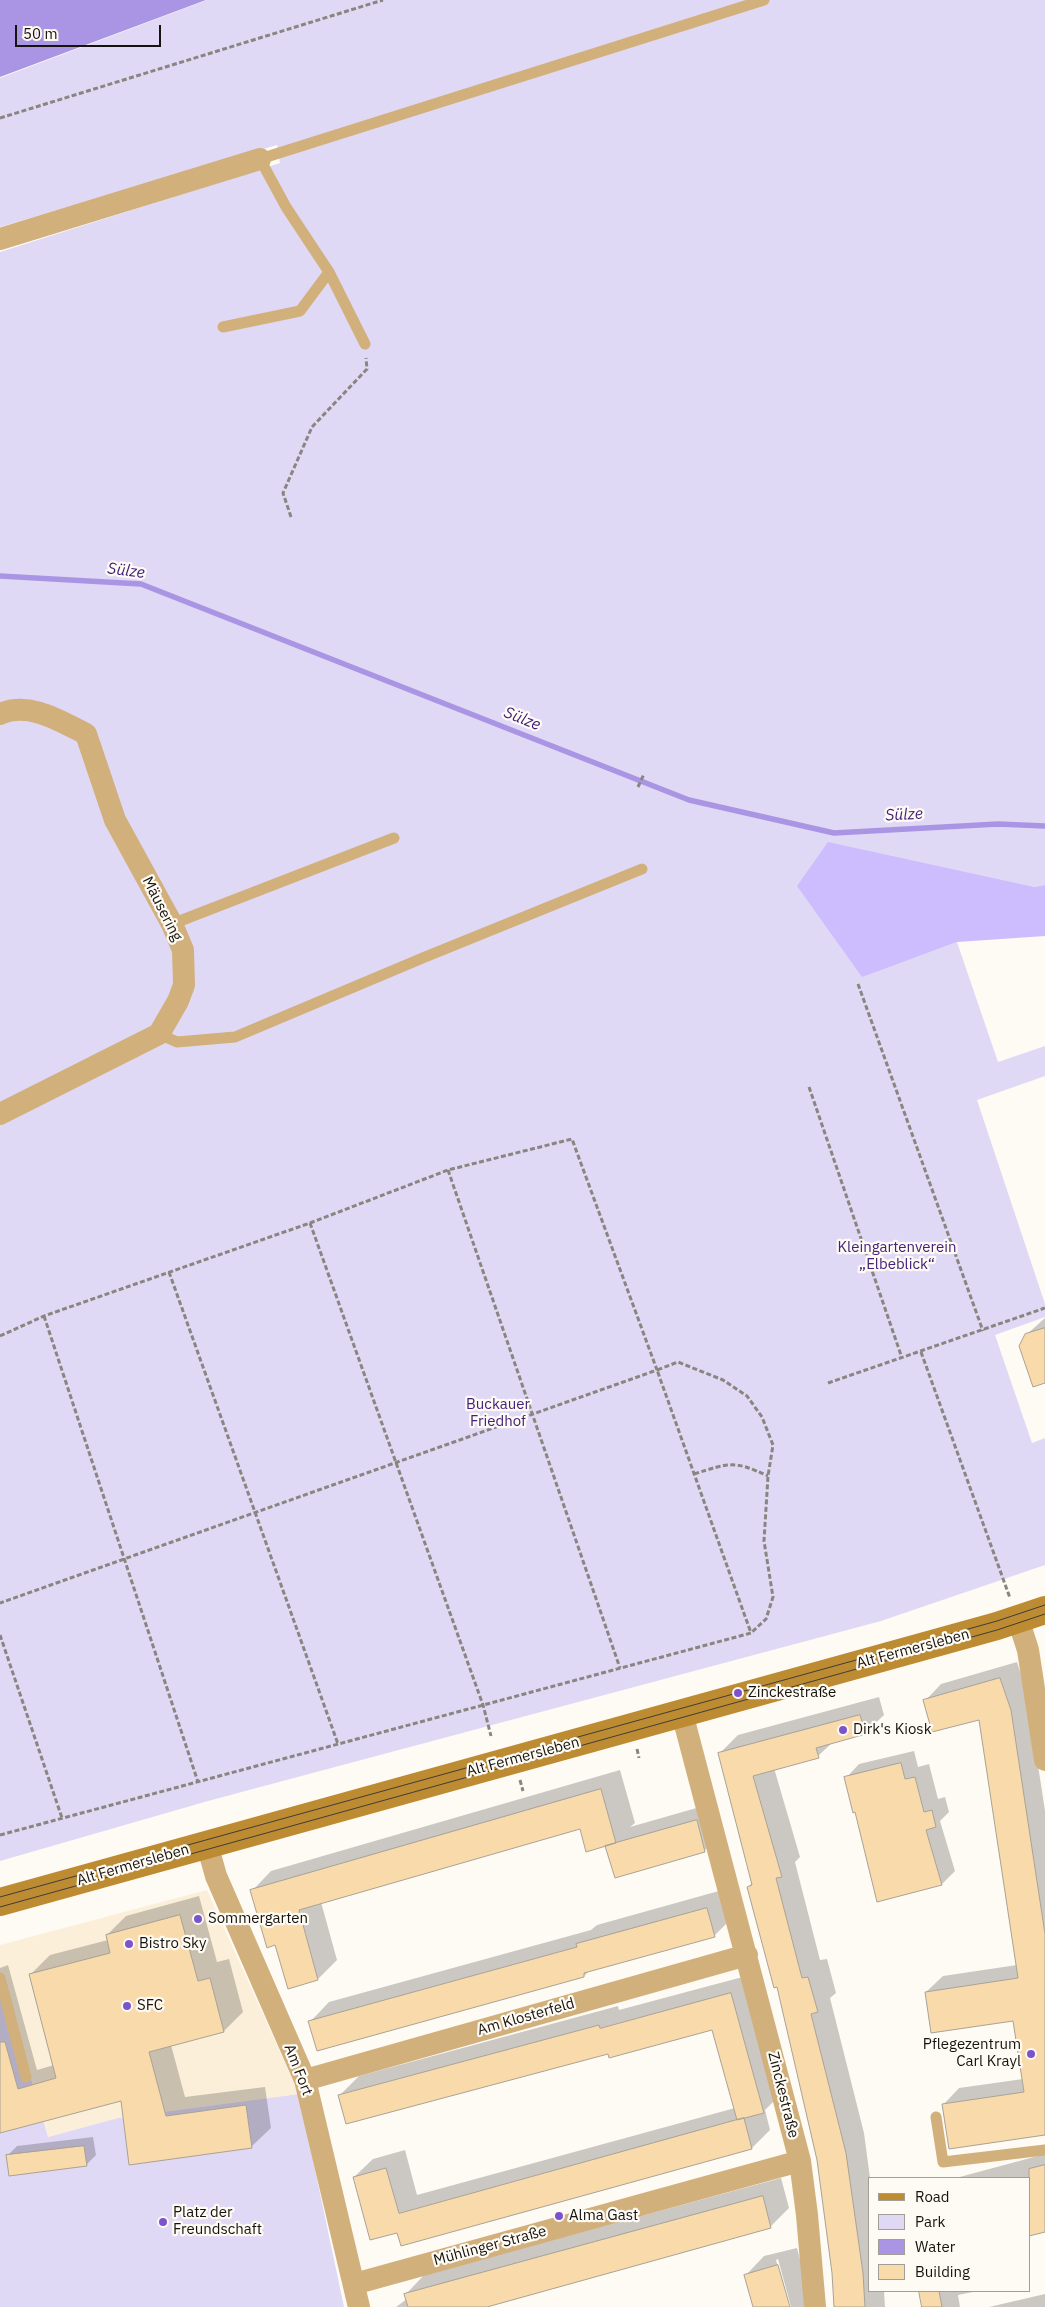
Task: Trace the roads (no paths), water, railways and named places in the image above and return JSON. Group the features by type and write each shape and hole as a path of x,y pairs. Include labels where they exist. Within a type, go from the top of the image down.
{"main road":[{"name":"Alt Fermersleben","path":"0,1902 682,1713 1045,1610"}],"street":[{"path":"0,239 260,159"},
{"name":"Mäusering","path":"0,714 13,708 50,716 86,734 114,820 172,924 183,950 184,985 178,1001 159,1034"},
{"path":"0,1114 62,1080 159,1034"},
{"path":"1018,1619 1028,1650 1045,1760"},
{"name":"Zinckestraße","path":"682,1713 800,2161 815,2307"},
{"name":"Am Fort","path":"207,1844 216,1876 305,2080 359,2307"},
{"name":"Am Klosterfeld","path":"305,2080 747,1955"},
{"name":"Mühlinger Straße","path":"354,2284 800,2161"}],"lane":[{"path":"365,344 329,272 286,207 260,159 764,0"},
{"path":"223,327 300,311 329,272"},
{"path":"172,924 394,838"},
{"path":"159,1034 177,1042 235,1037 425,956 642,869"},
{"path":"0,1978 26,2077"},
{"path":"936,2117 943,2162 1045,2150"}],"water":[{"path":"0,0 206,0 0,77"}],"waterway":[{"name":"Sülze","path":"0,576 141,584 689,800 834,833 998,824 1045,826"}],"tram line":[{"path":"0,1897 997,1621 1045,1605"},
{"path":"0,1907 997,1630 1045,1614"}],"place":[{"name":"Zinckestraße","path":"738,1693"},
{"name":"Dirk's Kiosk","path":"843,1730"},
{"name":"Sommergarten","path":"198,1919"},
{"name":"Bistro Sky","path":"129,1944"},
{"name":"SFC","path":"127,2006"},
{"name":"Pflegezentrum Carl Krayl","path":"1031,2054"},
{"name":"Alma Gast","path":"559,2216"},
{"name":"Platz der Freundschaft","path":"163,2222"}],"park label":[{"name":"Kleingartenverein „Elbeblick“","path":"897,1256"},
{"name":"Buckauer Friedhof","path":"498,1414"}]}
